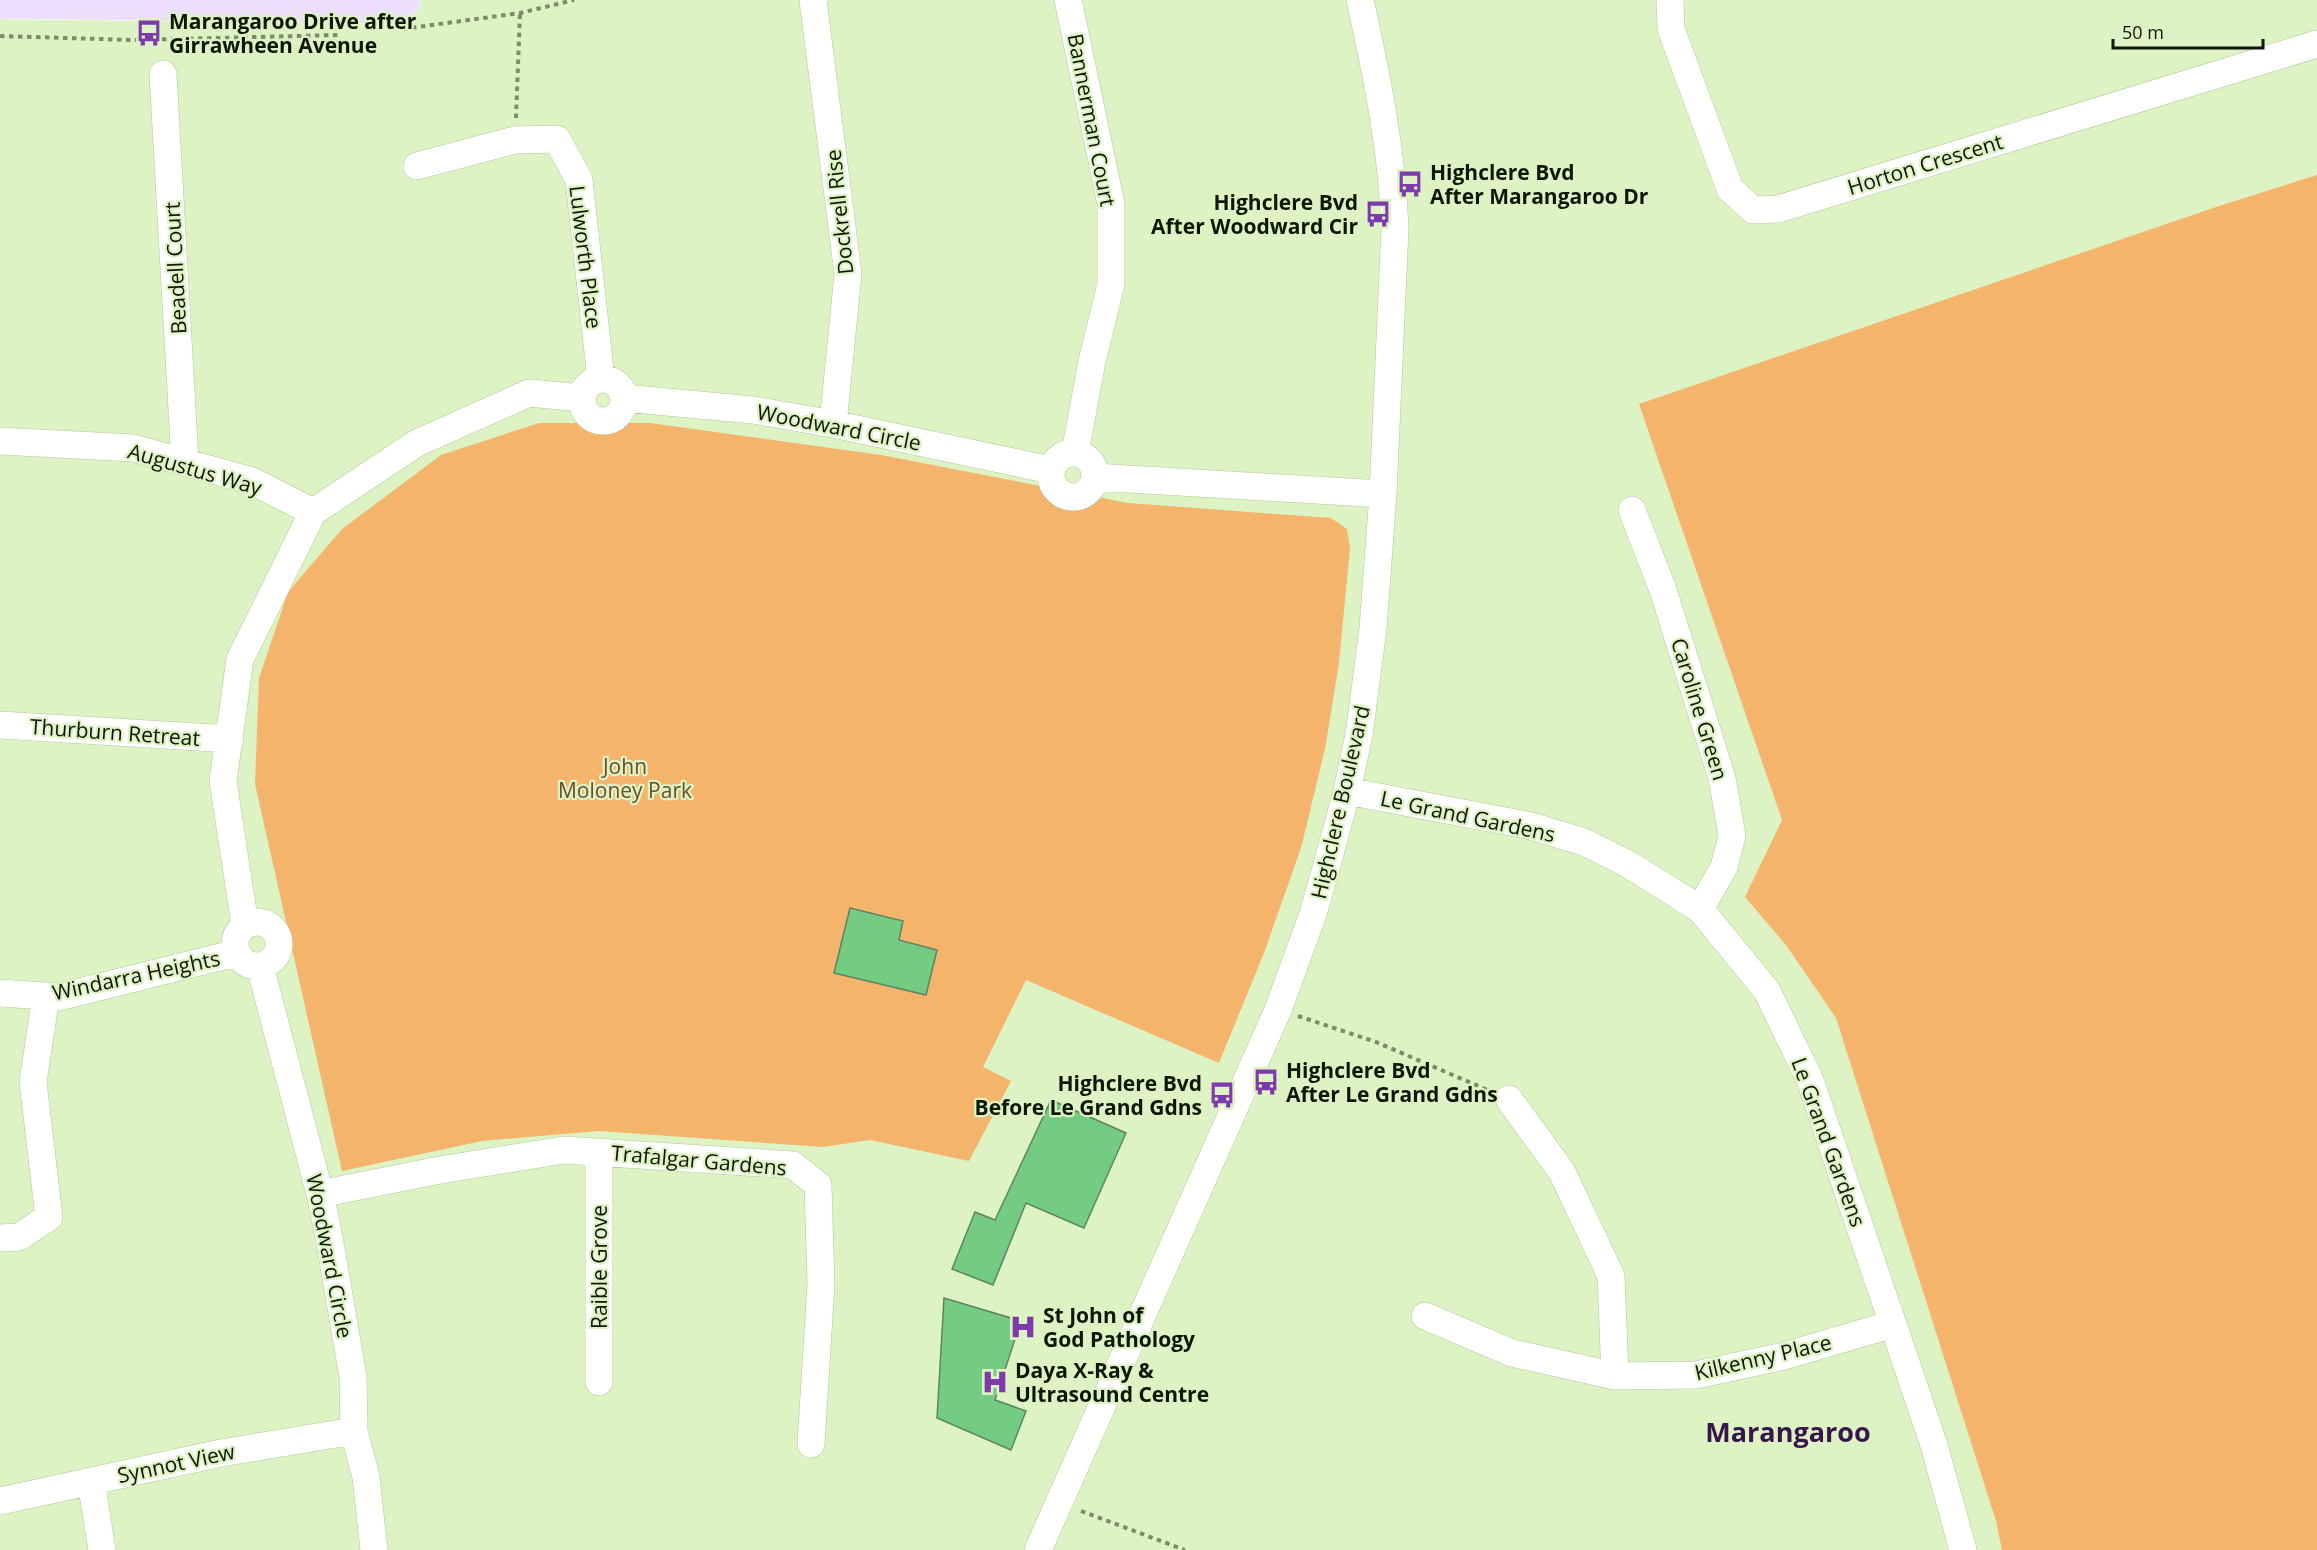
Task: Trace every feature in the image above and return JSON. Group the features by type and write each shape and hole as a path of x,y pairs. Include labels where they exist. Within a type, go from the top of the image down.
{"main road":[{"path":"0,2 360,7 399,15"}],"street":[{"name":"Dockrell Rise","path":"813,0 848,274 833,424"},
{"name":"Bannerman Court","path":"1068,0 1111,204 1111,284 1092,361 1075,453"},
{"name":"Highclere Boulevard","path":"1038,1550 1278,1010 1314,914 1347,791 1366,687 1374,617 1383,494 1395,228 1393,180 1378,76 1360,0"},
{"name":"Horton Crescent","path":"1671,0 1671,29 1730,189 1753,210 1778,209 2317,44"},
{"name":"Beadell Court","path":"164,74 185,462"},
{"name":"Lulworth Place","path":"417,166 515,140 557,139 579,180 601,379"},
{"path":"601,379 616,383 624,398 617,415 601,421 586,413 582,398 588,385 601,379"},
{"path":"245,925 223,781 240,659 313,512 417,443 529,393 582,398"},
{"name":"Woodward Circle","path":"624,398 753,410 833,424 1051,470"},
{"name":"Augustus Way","path":"0,441 133,448 252,481 313,512"},
{"path":"1075,453 1090,460 1094,467 1095,477 1086,493 1068,497 1054,486 1051,470 1060,457 1075,453"},
{"path":"1095,477 1383,494"},
{"name":"Caroline Green","path":"1632,510 1663,590 1722,778 1732,836 1724,867 1700,909"},
{"name":"Thurburn Retreat","path":"0,724 230,739"},
{"name":"Le Grand Gardens","path":"1347,791 1532,826 1584,842 1628,864 1700,909 1767,991 1810,1080 1934,1444 1963,1550"},
{"path":"253,922 268,925 278,937 278,952 268,964 260,966 245,964 236,953 236,937 245,925 253,922"},
{"name":"Windarra Heights","path":"0,993 59,997 236,953"},
{"name":"Woodward Circle","path":"260,966 320,1194 353,1377 354,1431 366,1477 374,1550"},
{"path":"0,1238 19,1237 49,1217 33,1082 46,996"},
{"path":"1509,1099 1562,1172 1611,1276 1615,1376"},
{"name":"Trafalgar Gardens","path":"320,1194 440,1170 564,1150 793,1165 818,1185 821,1284 811,1444"},
{"name":"Raible Grove","path":"599,1152 599,1382"},
{"name":"Kilkenny Place","path":"1425,1316 1512,1353 1615,1376 1696,1375 1784,1356 1893,1323"},
{"name":"Synnot View","path":"0,1501 221,1453 354,1431"},
{"path":"91,1481 102,1550"}],"path":[{"path":"399,15 520,12 574,0"},
{"path":"515,140 520,12"},
{"path":"0,36 133,40 340,35"},
{"path":"1278,1010 1376,1042 1509,1099"},
{"path":"1081,1511 1185,1550"}],"green space":[{"path":"2317,175 2317,1550 2002,1550 1996,1521 1836,1018 1786,945 1745,897 1782,820 1639,404 2219,206"},
{"name":"John Moloney Park","path":"539,423 650,423 881,455 1128,503 1331,518 1347,529 1350,548 1339,663 1325,749 1301,848 1264,953 1219,1063 1026,980 983,1067 1011,1081 969,1161 870,1140 823,1147 599,1131 482,1141 342,1171 255,784 259,678 288,592 342,529 441,455"}],"building":[{"path":"850,908 903,921 899,940 937,950 926,995 834,973"},
{"path":"1051,1100 1126,1133 1084,1228 1026,1203 993,1285 952,1269 975,1212 995,1220"},
{"path":"944,1298 1021,1321 995,1400 1026,1411 1011,1450 937,1418"}],"place":[{"name":"Marangaroo Drive after Girrawheen Avenue","path":"149,33"},
{"name":"Highclere Bvd After Marangaroo Dr","path":"1410,184"},
{"name":"Highclere Bvd After Woodward Cir","path":"1378,214"},
{"name":"Highclere Bvd After Le Grand Gdns","path":"1266,1082"},
{"name":"Highclere Bvd Before Le Grand Gdns","path":"1222,1095"},
{"name":"St John of God Pathology","path":"1023,1327"},
{"name":"Daya X-Ray & Ultrasound Centre","path":"995,1382"}],"district":[{"name":"Marangaroo","path":"1788,1431"}]}
